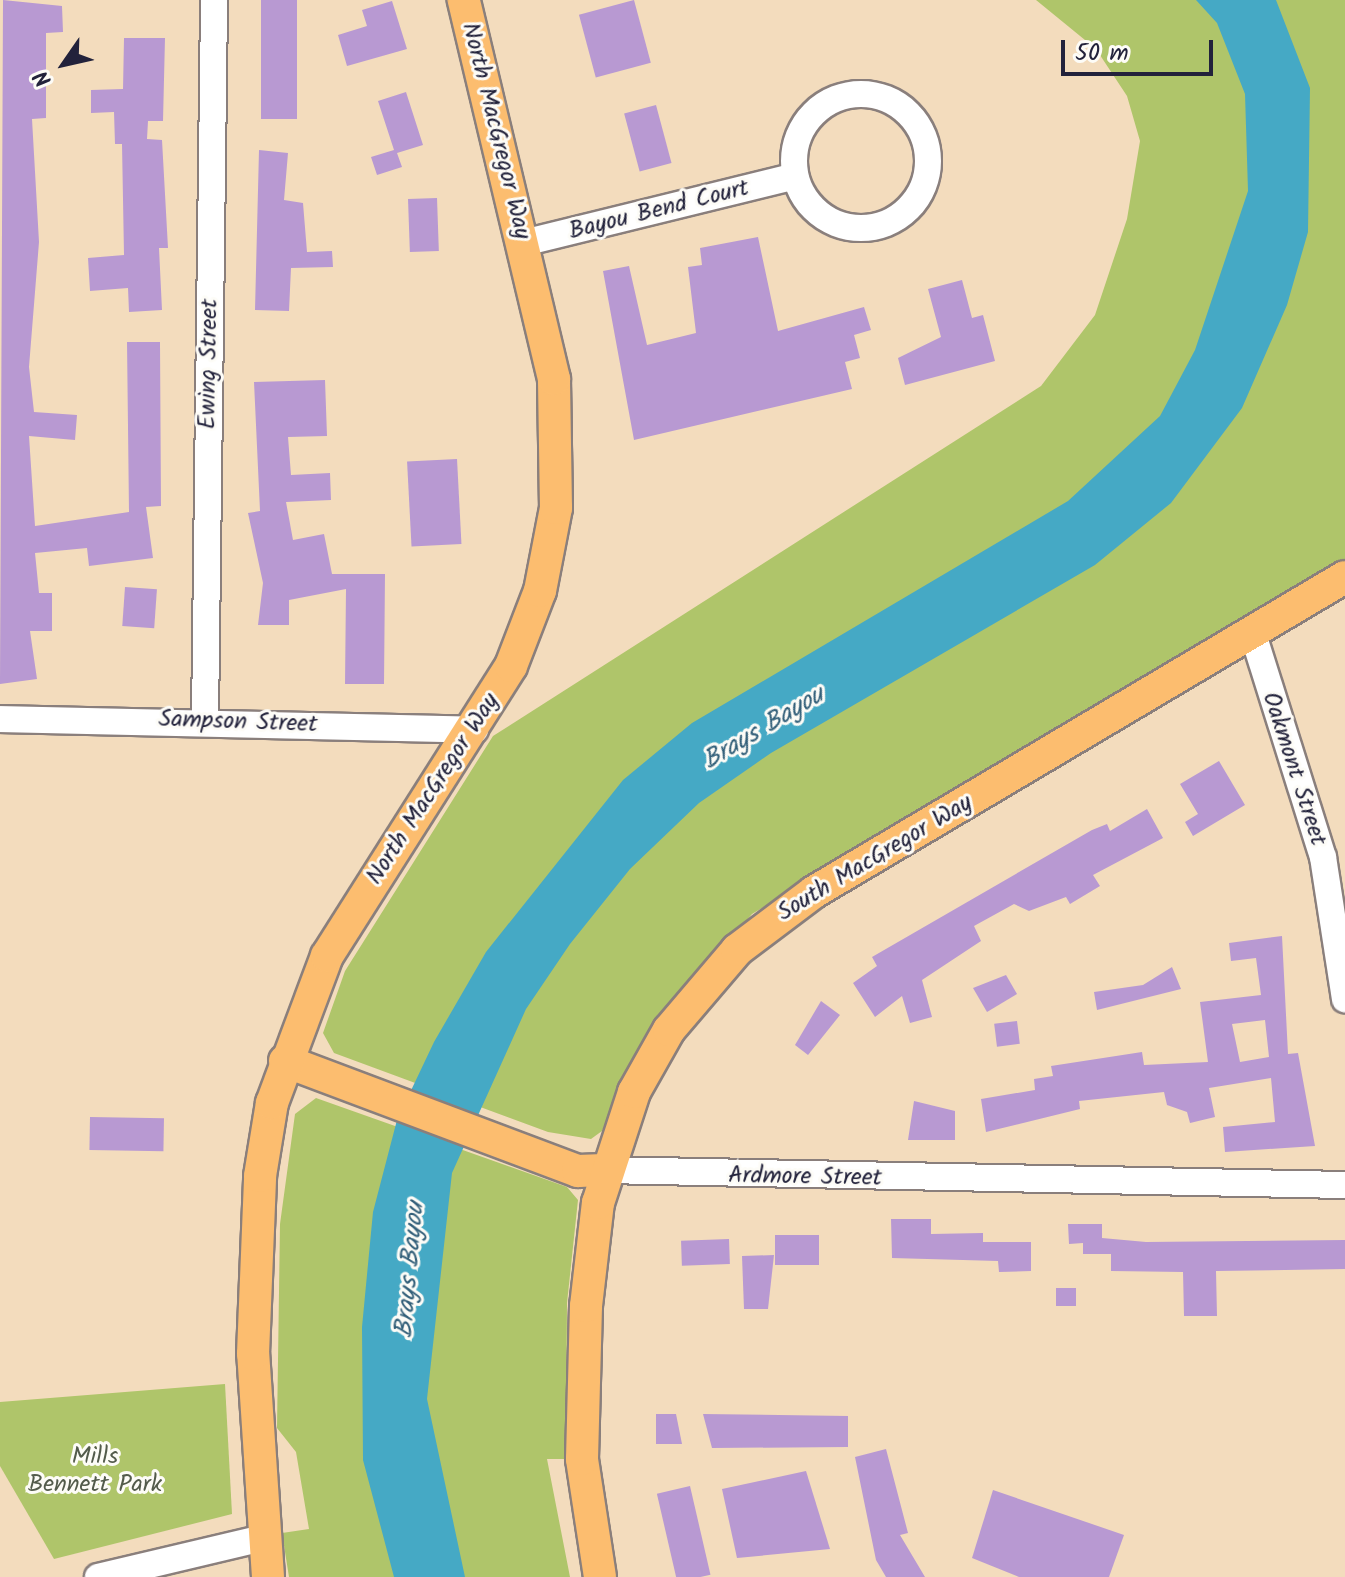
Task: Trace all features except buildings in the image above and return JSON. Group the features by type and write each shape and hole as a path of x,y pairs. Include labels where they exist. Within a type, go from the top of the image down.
{"main road":[{"name":"North MacGregor Way","path":"268,1577 253,1429 256,1229 285,1061 327,956 475,730 511,666 540,591 557,496 560,413 523,243 464,0"},
{"name":"South MacGregor Way","path":"600,1577 582,1459 586,1306 604,1170 634,1092 669,1030 766,925 1345,577"},
{"name":"Ardmore Street","path":"285,1061 355,1084 578,1171 604,1170"}],"street":[{"name":"Ewing Street","path":"205,720 207,3"},
{"path":"845,95 896,104 927,145 928,166 912,205 877,227 845,226 817,212 795,176 798,134 825,103 845,95"},
{"name":"Bayou Bend Court","path":"523,243 795,176"},
{"name":"Oakmont Street","path":"1253,634 1323,857 1345,999"},
{"name":"Sampson Street","path":"0,719 205,720 475,730"},
{"name":"Ardmore Street","path":"604,1170 1345,1185"},
{"path":"98,1577 263,1538"}],"green space":[{"path":"1036,0 1345,0 1345,560 752,914 653,1029 602,1131 591,1139 548,1132 334,1053 323,1033 345,971 493,736 1041,386 1095,315 1127,219 1140,141 1127,96 1096,49"},
{"path":"316,1098 567,1187 578,1200 567,1303 566,1459 547,1459 570,1577 289,1577 282,1533 309,1529 296,1452 277,1428 280,1224 295,1114"},
{"name":"Mills Bennett Park","path":"225,1384 232,1514 54,1559 0,1466 0,1402"}],"water":[{"name":"Brays Bayou","path":"1196,0 1276,0 1310,88 1308,232 1287,305 1242,408 1171,503 1095,565 771,753 699,803 630,869 570,944 526,1009 452,1173 427,1399 465,1577 394,1577 363,1460 362,1327 373,1212 397,1120 434,1042 486,952 623,780 692,723 1068,501 1160,416 1195,350 1248,191 1245,94 1217,23"}]}
